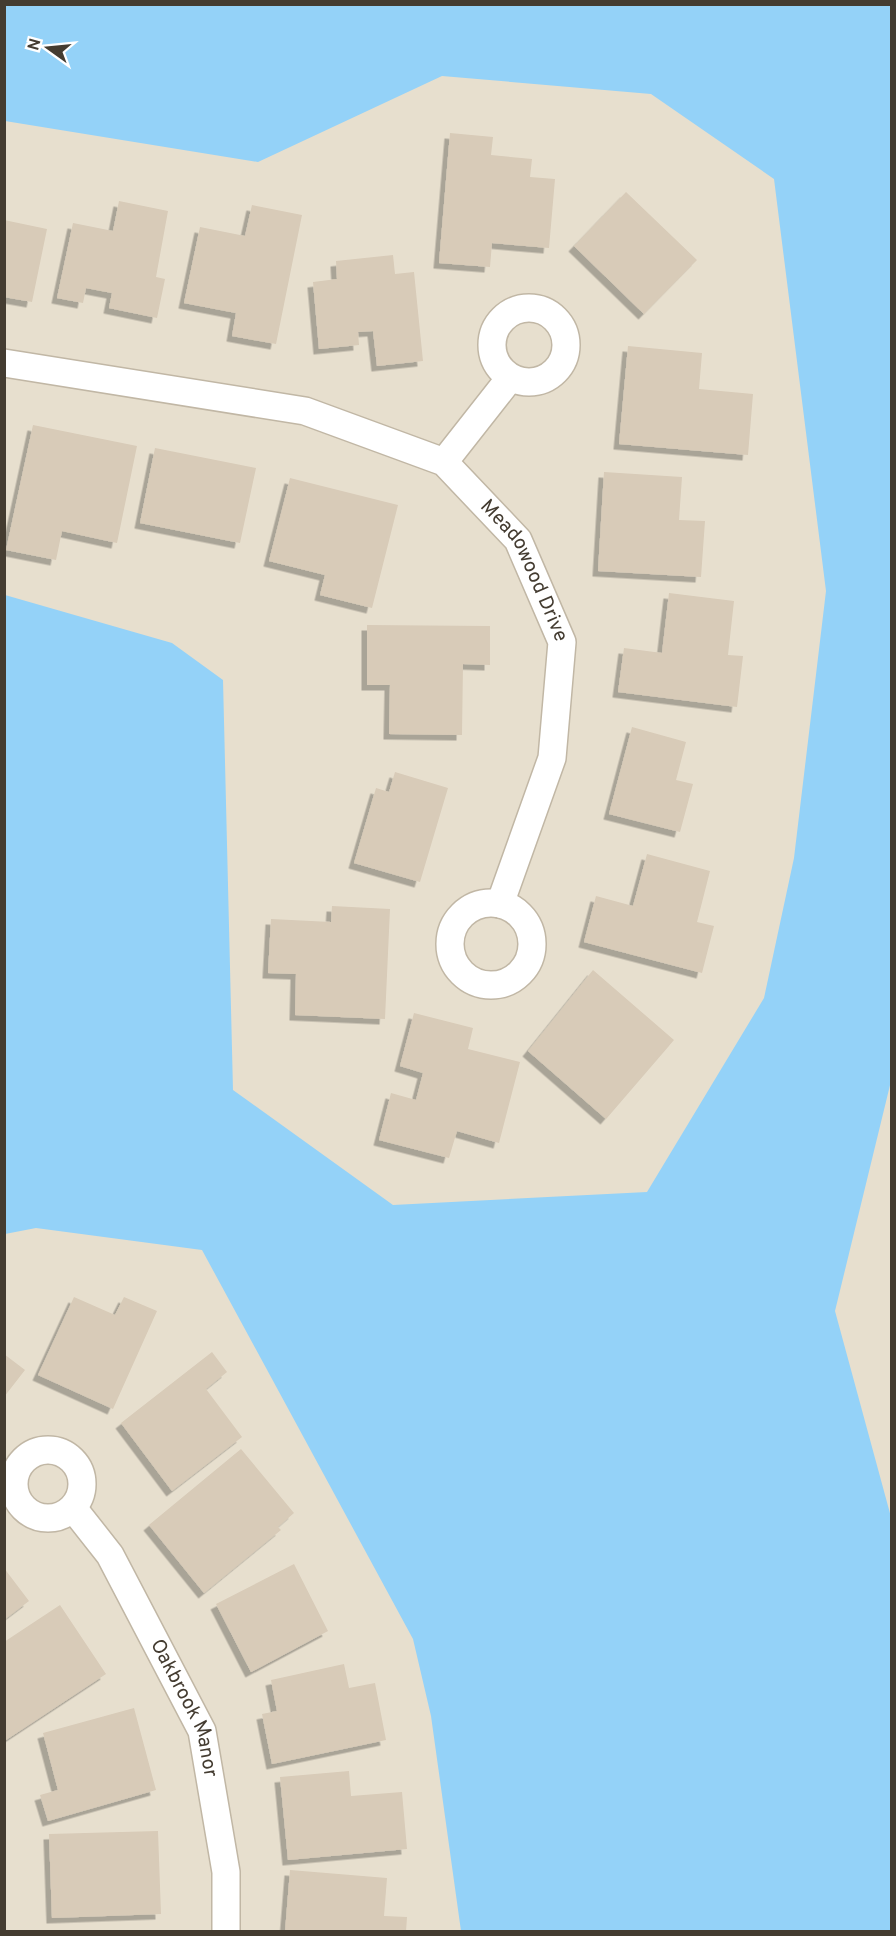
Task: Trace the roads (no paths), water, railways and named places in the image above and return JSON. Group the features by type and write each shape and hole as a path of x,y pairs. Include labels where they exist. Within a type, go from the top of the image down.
{"street":[{"name":"Meadowood Drive","path":"4,363 305,411 444,462 518,540 562,642 552,758 500,904"},
{"path":"444,462 510,378"},
{"name":"Oakbrook Manor","path":"73,1508 110,1555 202,1731 226,1872 226,1932"}],"water":[{"path":"5,4 891,5 892,1077 835,1311 891,1517 891,1931 461,1931 431,1716 413,1639 202,1250 36,1228 5,1234 5,595 172,643 223,680 233,1090 393,1205 647,1192 764,998 794,858 826,591 774,179 651,94 442,76 258,162 5,121"}]}
